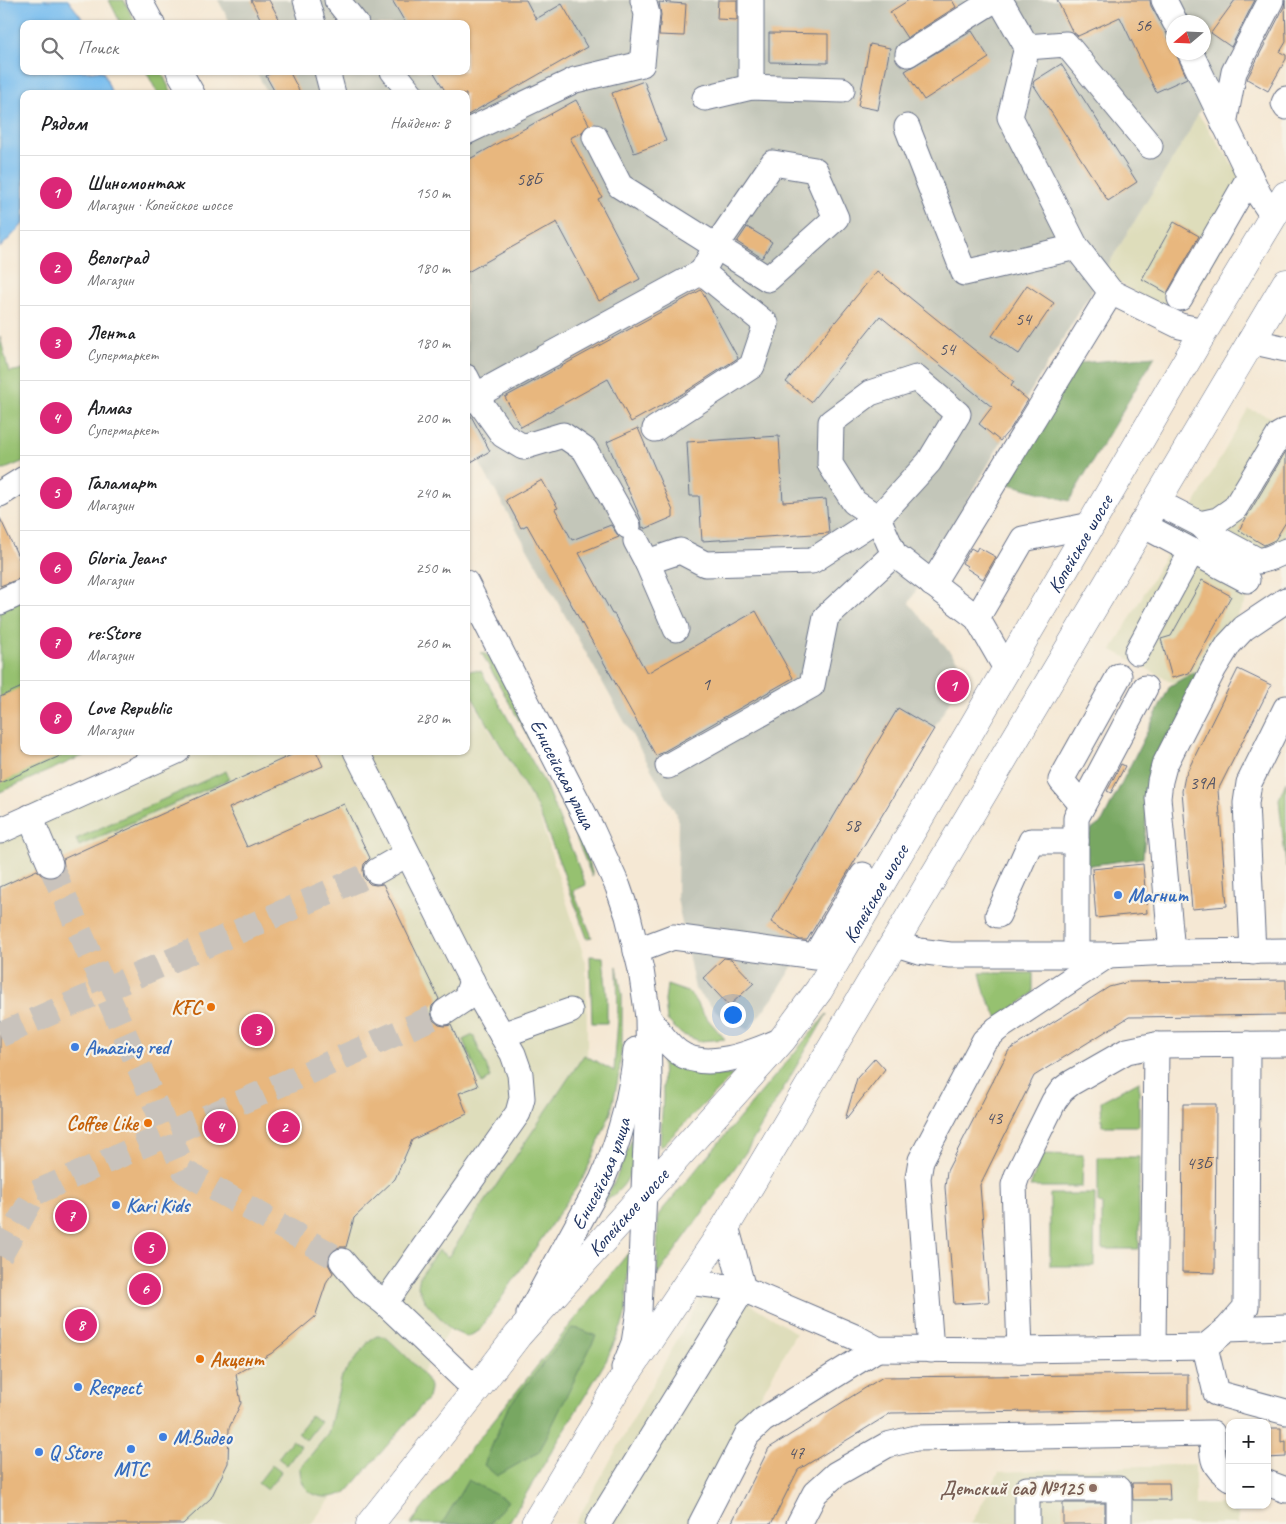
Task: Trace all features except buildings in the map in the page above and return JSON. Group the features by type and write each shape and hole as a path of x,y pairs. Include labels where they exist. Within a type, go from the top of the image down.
{"main road":[{"name":"Копейское шоссе","path":"370,1524 518,1335 782,1040 819,990 1204,331 1280,205"},
{"name":"Копейское шоссе","path":"535,1524 615,1391 726,1226 1286,283"},
{"path":"1204,331 1250,341"}],"street":[{"path":"139,0 150,20"},
{"path":"306,0 312,20"},
{"path":"337,0 353,20"},
{"path":"470,130 575,80 642,64 647,14 643,0"},
{"path":"751,0 751,87"},
{"path":"908,54 994,0"},
{"path":"1000,0 1027,48 1010,117 1076,247 1111,292 1180,326 1204,331"},
{"path":"1164,0 1172,15"},
{"path":"1224,124 1234,72 1271,0"},
{"path":"1027,48 1066,44 1150,146"},
{"path":"1194,60 1259,195 1280,205"},
{"path":"181,75 190,90"},
{"path":"328,75 332,90"},
{"path":"396,75 408,90"},
{"path":"705,98 751,87 842,90"},
{"path":"1286,99 1284,103 1286,107"},
{"path":"907,127 964,273 1076,247"},
{"path":"595,138 620,186 716,246 768,279 836,218 815,170 773,163 716,246 702,272 470,392 503,435 523,447 564,435 585,450 637,543 676,628"},
{"path":"1180,298 1250,176"},
{"path":"655,429 752,366 766,324 702,272"},
{"path":"932,584 1111,292"},
{"path":"1250,341 1286,349"},
{"path":"637,543 680,551 705,564 812,560 878,518 929,462 958,414 916,378 870,392 831,422 830,464 854,502 878,518 894,554 977,618 1007,670"},
{"path":"1200,524 1218,520 1235,508 1279,435 1286,431"},
{"path":"0,494 20,482"},
{"path":"1155,501 1200,524 1211,535 1259,561 1278,555 1286,532"},
{"path":"1142,524 1247,580"},
{"path":"977,618 1023,539 1091,525"},
{"path":"1137,652 1192,551"},
{"path":"668,766 812,685 826,617 894,554"},
{"path":"0,602 20,592"},
{"name":"Енисейская улица","path":"470,600 474,617 592,830 623,901 638,961 648,1017 648,1084 639,1311 634,1343 615,1391"},
{"path":"1172,952 1158,798 1164,766 1214,668 1229,644 1244,628 1286,600"},
{"path":"1082,805 1061,780 1119,676"},
{"path":"1076,955 1076,818 1145,688"},
{"path":"1253,952 1247,796 1249,783 1286,708"},
{"path":"0,831 164,755"},
{"path":"358,755 472,981 513,1054 520,1074 522,1098 518,1113 384,1304"},
{"path":"30,817 50,864"},
{"path":"998,915 1031,842 1076,841"},
{"path":"377,872 407,854"},
{"path":"638,961 673,937 815,956 863,875"},
{"path":"893,943 919,951 950,955 1108,955 1172,952 1286,951"},
{"path":"931,1350 918,1178 921,1160 984,1042 997,1029 1108,955"},
{"name":"Енисейская улица","path":"518,1335 611,1160 628,1100 634,1063 639,1015 638,961"},
{"path":"445,1012 466,998 472,981"},
{"path":"502,1035 570,1010"},
{"path":"648,1017 668,1044 680,1054 697,1060 717,1061 749,1054 782,1040"},
{"path":"688,1282 743,1289 857,1338 877,1349 1020,1350 1205,1347 1246,1308 1247,1044"},
{"path":"1020,1350 1014,1185 1054,1101 1062,1090 1127,1051 1156,1045 1286,1044"},
{"path":"1153,1349 1156,1045"},
{"path":"598,1524 743,1289 726,1226"},
{"path":"342,1262 365,1288 476,1390"},
{"path":"1226,1329 1286,1327"},
{"path":"1205,1347 1216,1393 1212,1433 1213,1461 1220,1471 1226,1475"},
{"path":"701,1524 747,1435 764,1420 877,1349"},
{"path":"1216,1393 1286,1412"},
{"path":"799,1524 815,1492 836,1474 887,1445 909,1440 926,1438 1212,1433"},
{"path":"1271,1484 1286,1490"},
{"path":"1027,1524 1027,1489 1119,1489 1119,1524"}],"shaded area":[{"path":"218,0 1265,0 1211,96 1198,114 1188,134 1021,407 909,603 967,672 774,997 748,1030 723,1018 695,989 677,898 678,817 470,446 470,390 479,384 470,369 470,90 266,90 258,75 470,75 470,20 229,20"},
{"path":"1198,114 1253,194 1186,308 1161,308 1103,273 1188,134"},
{"path":"1248,409 1286,422 1286,566 1259,577 1194,694 1112,650"},
{"path":"470,698 536,806 586,963 588,1110 393,1419 311,1524 0,1524 0,820 140,755 470,755"},
{"path":"711,1279 796,1333 689,1524 575,1524"},
{"name":"Детский сад №125","path":"1195,1464 1195,1505 1226,1504 1226,1509 1238,1509 1238,1524 971,1524 999,1472"}],"green space":[{"path":"109,0 124,0 134,20 119,20"},
{"path":"148,75 163,75 170,90 156,90"},
{"path":"0,337 9,372 20,370 20,463 0,471"},
{"path":"1155,356 1069,501 1006,483 1070,364"},
{"path":"20,601 20,755 85,755 0,792 0,610"},
{"path":"481,652 489,656 545,757 558,784 592,871 592,877 555,785"},
{"path":"470,671 481,671 545,784 586,885 573,891 592,937 587,938 561,866 536,805 470,694"},
{"path":"1194,672 1202,683 1147,811 1143,858 1085,866 1083,857 1091,830 1102,822 1170,686"},
{"path":"226,771 229,779 79,846 76,839"},
{"path":"1286,782 1286,867 1279,799"},
{"path":"590,956 603,957 607,997 607,1023 592,1023"},
{"path":"617,966 622,995 622,1047 619,1074 611,1112 585,1175 479,1331 467,1337 451,1330 424,1300 418,1286 420,1276 438,1250 448,1257 584,1055 614,1071 618,1020"},
{"path":"980,973 1033,973 1033,993 999,1020 985,993"},
{"path":"667,985 690,993 705,1016 725,1039 700,1041 681,1034 667,1020 665,1001"},
{"path":"827,1014 746,1152 657,1276 658,1215"},
{"path":"473,1035 491,1077 482,1084 463,1040"},
{"path":"662,1051 696,1072 711,1075 733,1075 660,1148 663,1097"},
{"path":"1139,1081 1139,1126 1102,1126 1101,1101"},
{"path":"636,1126 633,1163 629,1177 620,1189 602,1205 621,1166"},
{"path":"1042,1154 1083,1155 1082,1187 1030,1187"},
{"path":"1098,1157 1139,1157 1139,1249 1102,1249 1102,1204 1098,1203"},
{"path":"1050,1194 1095,1194 1094,1266 1050,1266"},
{"path":"629,1252 626,1312 606,1361 508,1524 410,1524"},
{"path":"572,1328 580,1329 596,1336 539,1452 497,1476 484,1465 508,1407"},
{"path":"377,1336 386,1337 424,1376 430,1387 428,1398 347,1492 330,1497 315,1495 304,1485 300,1468 328,1434 342,1376 370,1340"},
{"path":"311,1415 320,1422 306,1440 298,1433"},
{"path":"292,1440 301,1446 287,1465 278,1458"},
{"path":"272,1465 281,1472 267,1490 258,1483"},
{"path":"468,1480 508,1501 489,1524 442,1524"}],"water":[{"path":"0,0 68,0 83,20 20,20 20,75 105,75 110,90 20,90 20,227 0,248"}],"tunnel":[{"path":"50,864 185,1172 342,1261"},
{"path":"0,1035 377,871"},
{"path":"0,1256 35,1193 445,1012"}],"place":[{"name":"Шиномонтаж","path":"953,686"},
{"name":"Магнит","path":"1118,895"},
{"name":"KFC","path":"211,1007"},
{"name":"Лента","path":"257,1030"},
{"name":"Amazing red","path":"75,1047"},
{"name":"Coffee Like","path":"148,1123"},
{"name":"Алмаз","path":"220,1127"},
{"name":"Велоград","path":"284,1127"},
{"name":"Kari Kids","path":"116,1205"},
{"name":"re:Store","path":"71,1216"},
{"name":"Галамарт","path":"150,1248"},
{"name":"Gloria Jeans","path":"145,1289"},
{"name":"Love Republic","path":"81,1325"},
{"name":"Акцент","path":"200,1359"},
{"name":"Respect","path":"78,1387"},
{"name":"М.Видео","path":"163,1437"},
{"name":"МТС","path":"131,1449"},
{"name":"Q Store","path":"39,1452"},
{"name":"Детский сад №125","path":"1093,1488"}]}
